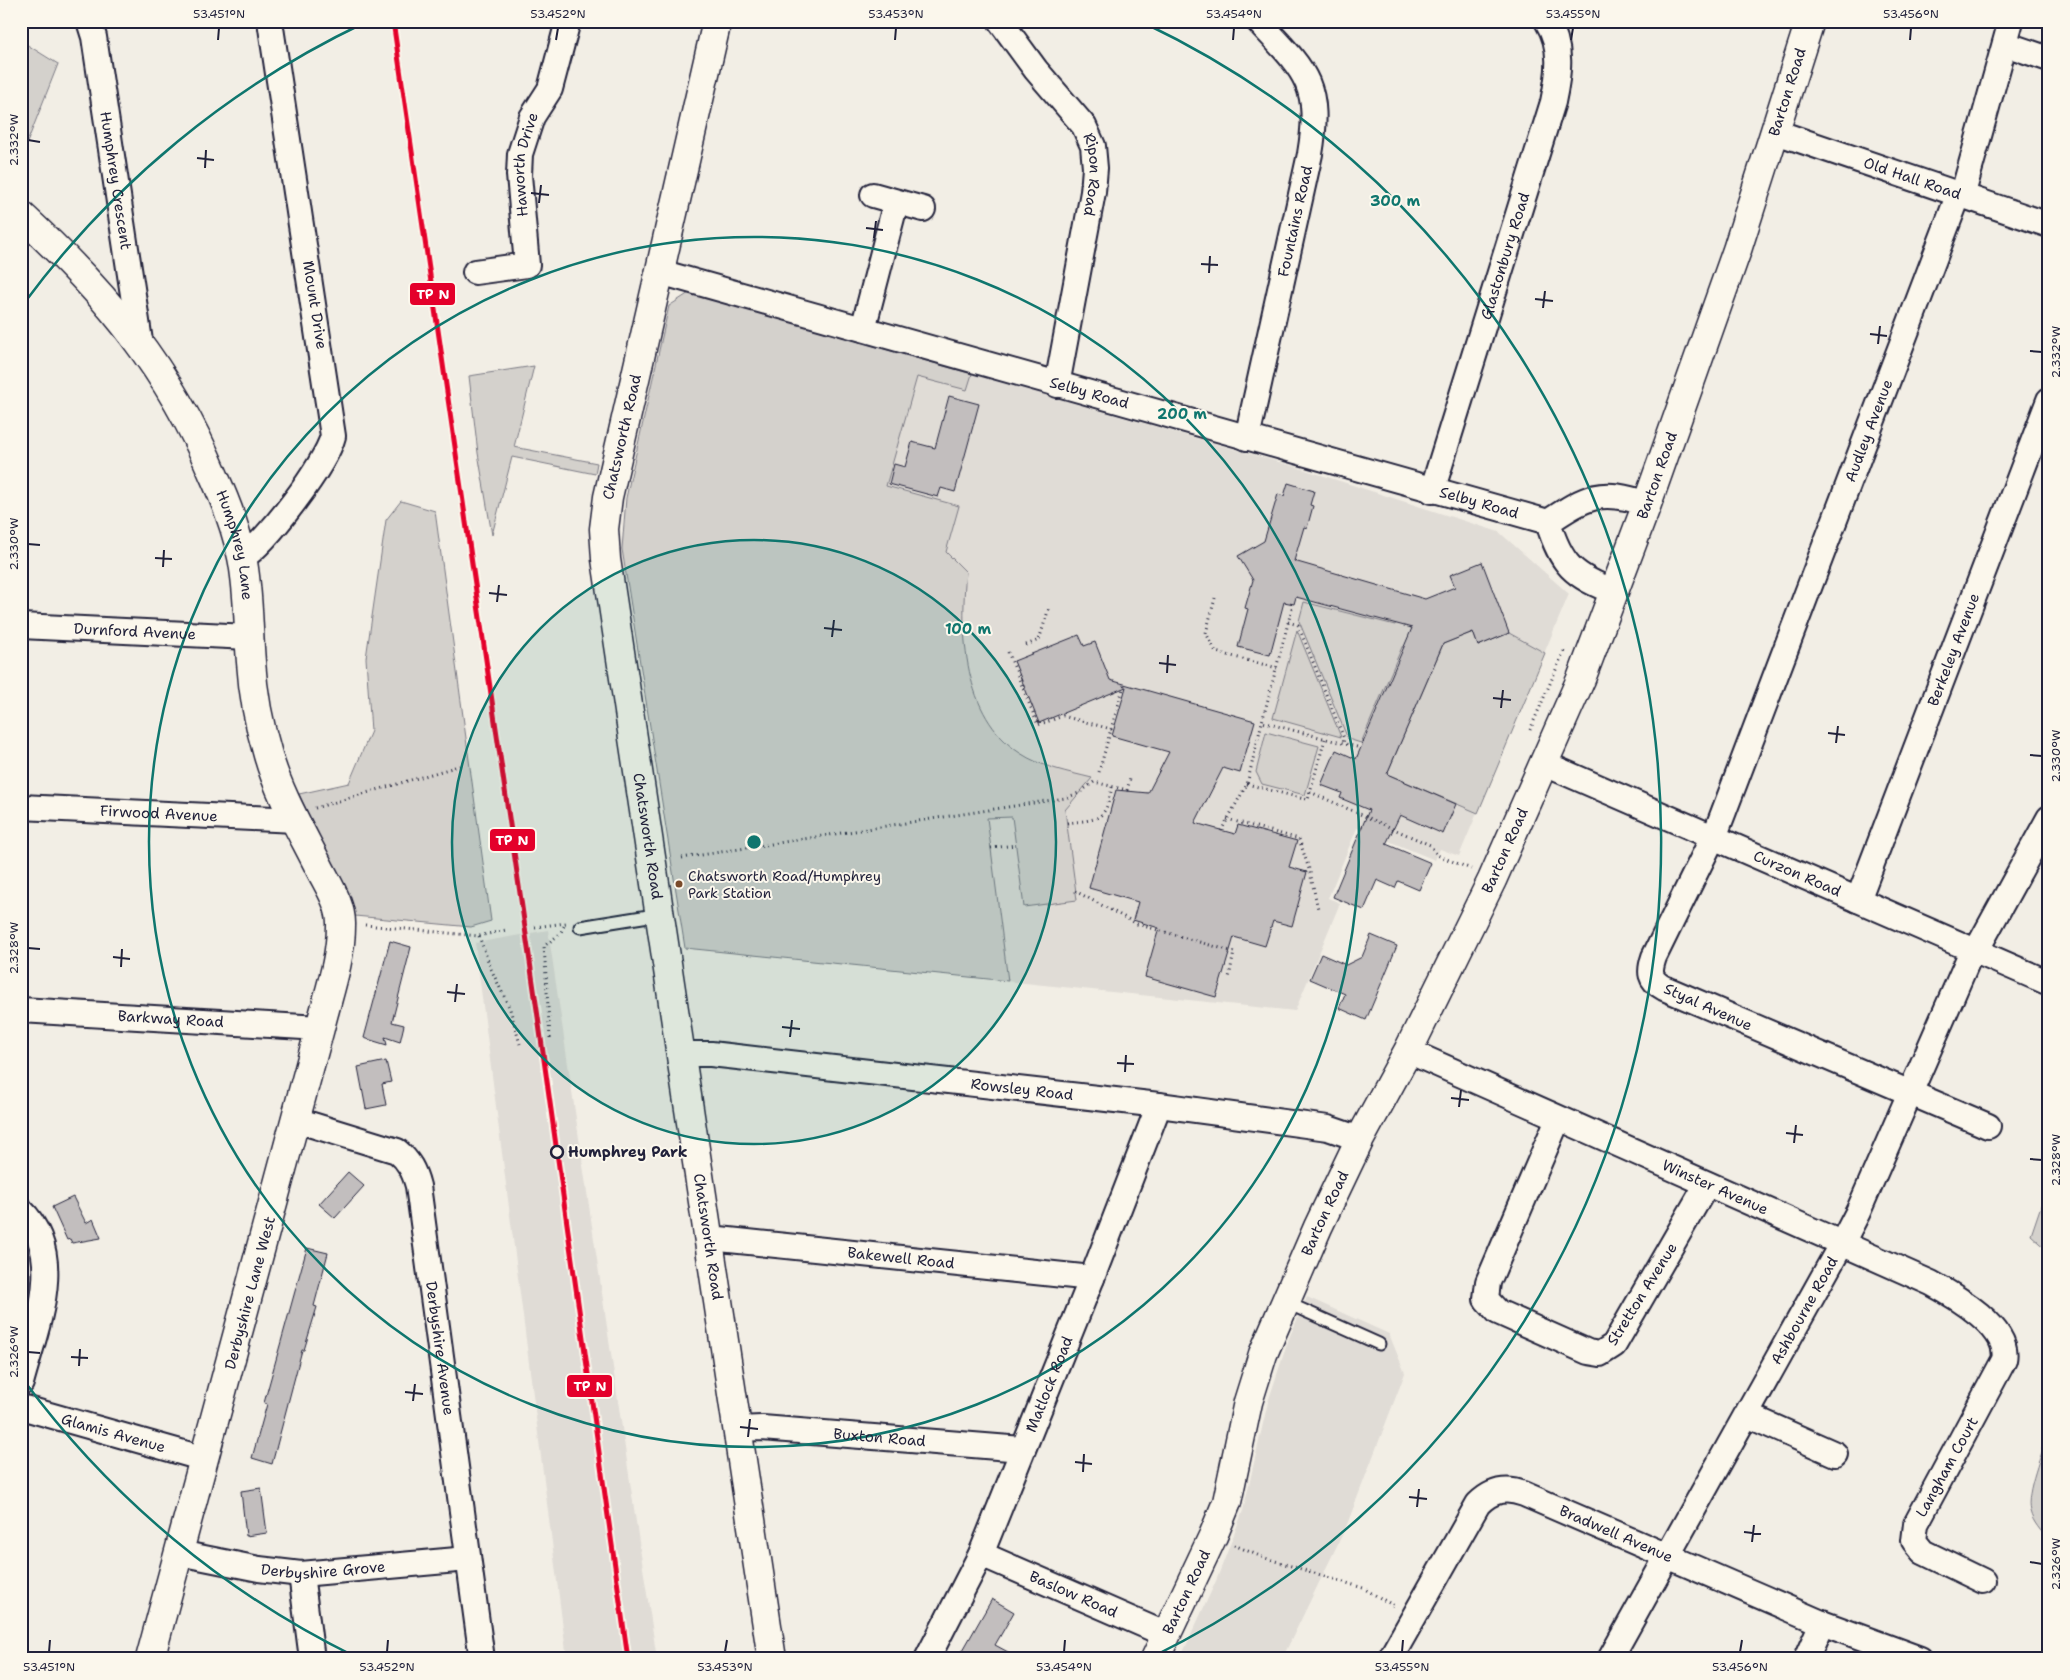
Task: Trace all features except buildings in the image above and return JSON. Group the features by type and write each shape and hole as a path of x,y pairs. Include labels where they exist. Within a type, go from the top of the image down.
{"street":[{"name":"Humphrey Crescent","path":"89,21 94,36 140,342"},
{"name":"Mount Drive","path":"242,558 259,544 324,459 333,436 270,21"},
{"name":"Haworth Drive","path":"475,272 527,265 519,175 520,154 532,116 550,89 568,21"},
{"name":"Chatsworth Road","path":"717,21 608,498 604,529 606,559 710,1238 772,1659"},
{"name":"Ripon Road","path":"1000,21 1036,70 1084,126 1093,146 1096,168 1093,192 1057,385"},
{"name":"Fountains Road","path":"1247,438 1310,154 1315,109 1311,90 1304,75 1289,54 1258,21"},
{"name":"Glastonbury Road","path":"1432,491 1553,102 1559,74 1558,48 1547,21"},
{"name":"Barton Road","path":"1154,1659 1167,1635 1227,1502 1248,1402 1264,1354 1285,1302 1360,1139 1408,1051 1492,880 1545,764 1615,592 1648,504 1776,132 1810,21"},
{"name":"Audley Avenue","path":"1713,837 1960,194 1966,186 2011,21"},
{"path":"2005,44 2049,59"},
{"name":"Old Hall Road","path":"1776,132 2049,225"},
{"path":"873,195 923,210"},
{"path":"863,329 896,202"},
{"name":"Humphrey Lane","path":"21,215 98,291 140,342 179,403 204,450 230,514 242,558 249,636 260,723 275,776 335,898 342,924"},
{"name":"Selby Road","path":"660,272 1432,491 1548,522"},
{"name":"Berkeley Avenue","path":"1858,900 2049,400"},
{"path":"1615,592 1585,580 1567,564 1559,551 1548,522 1573,506 1598,496 1618,495 1648,504"},
{"name":"Durnford Avenue","path":"21,626 249,636"},
{"name":"Curzon Road","path":"1545,764 2049,982"},
{"name":"Firwood Avenue","path":"21,807 294,817"},
{"name":"Ashbourne Road","path":"1610,1659 1842,1243 1858,1212 1968,960 1975,951 2049,818"},
{"name":"Styal Avenue","path":"1713,837 1654,957 1650,972 1654,981 1664,988 1909,1094 1988,1126"},
{"name":"Derbyshire Lane West","path":"150,1659 296,1120 338,957 342,924"},
{"name":"Barkway Road","path":"21,1010 320,1028"},
{"name":"Winster Avenue","path":"1408,1051 1558,1119 1842,1243 1947,1292 1985,1320 1998,1333 2006,1348"},
{"name":"Rowsley Road","path":"682,1054 706,1053 1159,1104 1328,1128 1360,1139"},
{"name":"Matlock Road","path":"927,1659 980,1554 1092,1278 1159,1104"},
{"name":"Stretton Avenue","path":"1558,1119 1488,1282 1486,1293 1489,1304 1498,1312 1580,1349 1600,1354 1614,1346 1707,1184"},
{"name":"Derbyshire Avenue","path":"296,1120 391,1148 407,1160 414,1172 419,1196 482,1659"},
{"path":"21,1210 39,1234 45,1251 47,1270 21,1383"},
{"name":"Bakewell Road","path":"710,1238 1092,1278"},
{"name":"Langham Court","path":"1983,1581 1923,1552 1914,1540 1914,1531 2002,1367 2006,1348"},
{"name":"Glamis Avenue","path":"21,1408 205,1459"},
{"path":"1747,1415 1835,1454"},
{"name":"Buxton Road","path":"738,1429 762,1428 1022,1449"},
{"name":"Bradwell Avenue","path":"1390,1659 1478,1504 1488,1495 1502,1490 1524,1494 1822,1623 1920,1659"},
{"name":"Derbyshire Grove","path":"179,1553 259,1569 301,1574 468,1559"},
{"name":"Baslow Road","path":"980,1554 1167,1635"},
{"path":"301,1574 312,1659"},
{"path":"1806,1659 1822,1623"}],"lane":[{"path":"580,927 661,914"},
{"path":"1285,1302 1379,1344"}],"path":[{"path":"1215,598 1206,633 1216,652 1277,668"},
{"path":"1026,645 1039,640 1049,608"},
{"path":"1221,830 1247,784 1292,608"},
{"path":"1288,622 1298,625 1344,738 1343,744"},
{"path":"1529,734 1568,642"},
{"path":"1008,652 1038,725 1062,716 1110,729"},
{"path":"1099,772 1125,682"},
{"path":"1262,722 1357,748"},
{"path":"1247,784 1308,800 1325,739"},
{"path":"294,817 462,765"},
{"path":"682,858 1065,798 1079,793 1094,782 1127,790 1130,779"},
{"path":"1067,823 1096,819 1101,816 1105,810 1112,786"},
{"path":"1310,792 1430,845 1437,855 1462,865 1470,871 1474,862"},
{"path":"1227,819 1299,839 1310,872 1318,909"},
{"path":"992,848 1016,845"},
{"path":"1075,891 1138,924 1234,952 1230,978"},
{"path":"535,927 565,923 560,934 544,946 550,1038"},
{"path":"342,924 479,936 506,930"},
{"path":"479,936 491,969 510,1008 520,1044"},
{"path":"1213,1536 1262,1556 1363,1588 1413,1618"}],"shaded area":[{"path":"21,41 58,64 21,158"},
{"path":"689,293 1293,466 1499,532 1569,594 1459,856 1440,849 1435,860 1357,828 1328,898 1340,903 1295,1011 685,948 622,549 626,498 669,306"},
{"path":"689,293 972,374 967,390 917,377 886,486 959,506 946,552 966,572 964,596 965,646 976,696 987,718 1001,737 1028,758 1092,778 1065,810 1077,900 1024,907 1012,817 987,818 1008,981 685,948 622,549 626,498 669,306"},
{"path":"534,366 514,447 597,463 595,474 512,457 492,535 478,453 469,376"},
{"path":"401,501 435,511 491,921 471,927 355,916 299,794 349,783 371,731 366,658 386,520"},
{"path":"1304,602 1395,625 1398,616 1407,618 1417,643 1413,652 1402,647 1361,743 1348,739 1299,621"},
{"path":"1297,630 1341,737 1273,718"},
{"path":"1473,632 1478,646 1509,633 1545,653 1478,813 1387,774 1443,644"},
{"path":"1266,732 1319,746 1305,795 1262,784 1256,772"},
{"path":"548,930 657,1659 567,1659 475,943"},
{"path":"2049,1182 2049,1251 2031,1235"},
{"path":"1307,1297 1389,1334 1405,1373 1346,1527 1282,1659 1180,1659 1216,1581 1243,1511 1268,1402 1289,1338"},
{"path":"2049,1432 2049,1540 2033,1519 2029,1503 2032,1483"}],"transit line":[{"path":"393,21 537,1010 628,1659"}],"place":[{"name":"Chatsworth Road/Humphrey Park Station","path":"679,884"},
{"name":"Humphrey Park","path":"557,1152"}]}
